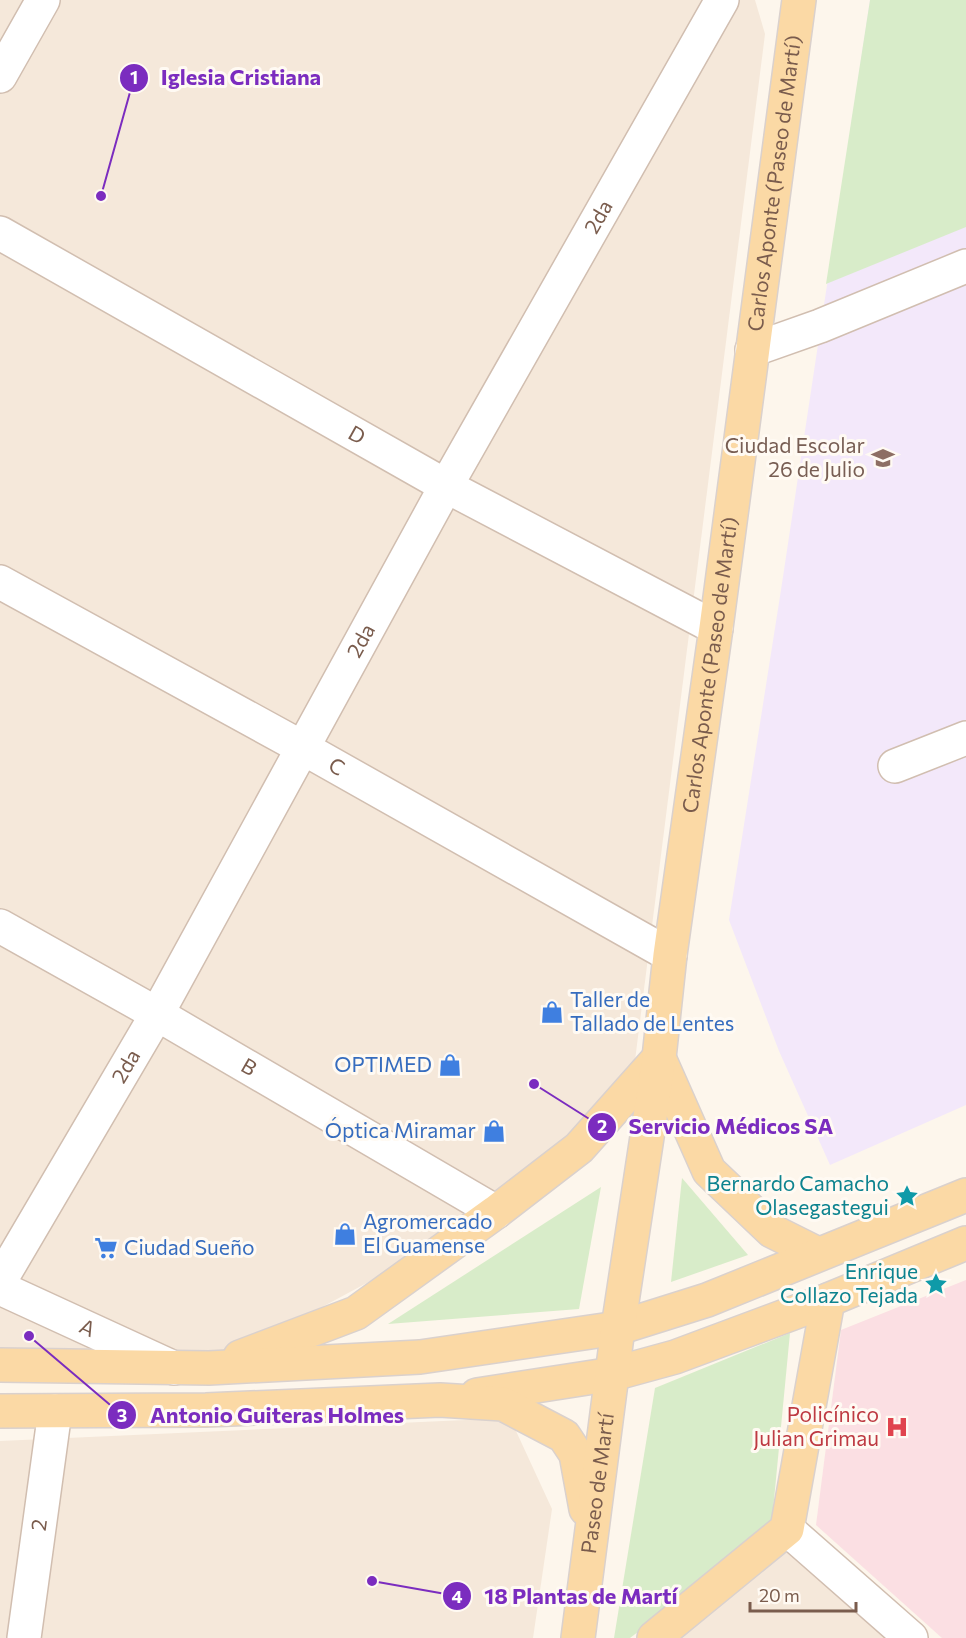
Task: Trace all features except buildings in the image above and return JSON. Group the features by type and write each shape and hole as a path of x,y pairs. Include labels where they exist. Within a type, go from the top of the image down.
{"main road":[{"name":"Carlos Aponte (Paseo de Martí)","path":"618,1328 659,1058 670,956 716,628 798,1"},
{"path":"209,1368 356,1313 496,1212 579,1148 659,1058 709,1171 772,1231 818,1254"},
{"path":"0,1365 209,1368 420,1357 618,1328 707,1300 966,1195"},
{"path":"440,1400 613,1374 675,1357 828,1300 966,1243"},
{"path":"654,1638 787,1529 828,1300"},
{"name":"Paseo de Martí","path":"578,1638 618,1328"},
{"path":"0,1411 206,1410 440,1400 503,1404 564,1436 576,1455 591,1540"}],"street":[{"path":"0,76 42,0"},
{"name":"2da","path":"0,1281 156,1014 446,486 722,0"},
{"name":"D","path":"0,233 446,486 716,628"},
{"path":"753,350 820,326 966,266"},
{"name":"C","path":"0,582 303,748 670,956"},
{"path":"895,766 966,738"},
{"name":"B","path":"0,926 496,1212"},
{"name":"A","path":"0,1288 174,1368"},
{"name":"2","path":"24,1638 55,1411"},
{"path":"787,1529 911,1638"}],"shaded area":[{"path":"0,0 755,0 765,34 632,1084 439,1244 209,1368 0,1368"},
{"name":"Ciudad Escolar 26 de Julio","path":"870,0 966,0 966,1105 830,1165 779,1051 729,920"},
{"name":"Policínico Julian Grimau","path":"966,1280 966,1638 942,1638 816,1525 841,1330"},
{"path":"510,1418 552,1509 533,1638 0,1638 0,1441"},
{"path":"782,1539 885,1638 657,1638"}],"green space":[{"path":"870,0 966,0 966,227 826,284"},
{"path":"682,1178 748,1255 671,1282"},
{"path":"601,1187 579,1309 388,1324"},
{"path":"790,1333 771,1531 630,1638 614,1638 655,1388"}],"place":[{"name":"Iglesia Cristiana","path":"101,196"},
{"name":"Ciudad Escolar 26 de Julio","path":"883,458"},
{"name":"Taller de Tallado de Lentes","path":"552,1012"},
{"name":"OPTIMED","path":"450,1065"},
{"name":"Servicio Médicos SA","path":"534,1084"},
{"name":"Óptica Miramar","path":"494,1131"},
{"name":"Bernardo Camacho Olasegastegui","path":"907,1196"},
{"name":"Agromercado El Guamense","path":"345,1234"},
{"name":"Ciudad Sueño","path":"106,1248"},
{"name":"Enrique Collazo Tejada","path":"936,1284"},
{"name":"Antonio Guiteras Holmes","path":"29,1336"},
{"name":"Policínico Julian Grimau","path":"897,1427"},
{"name":"18 Plantas de Martí","path":"372,1581"}]}
